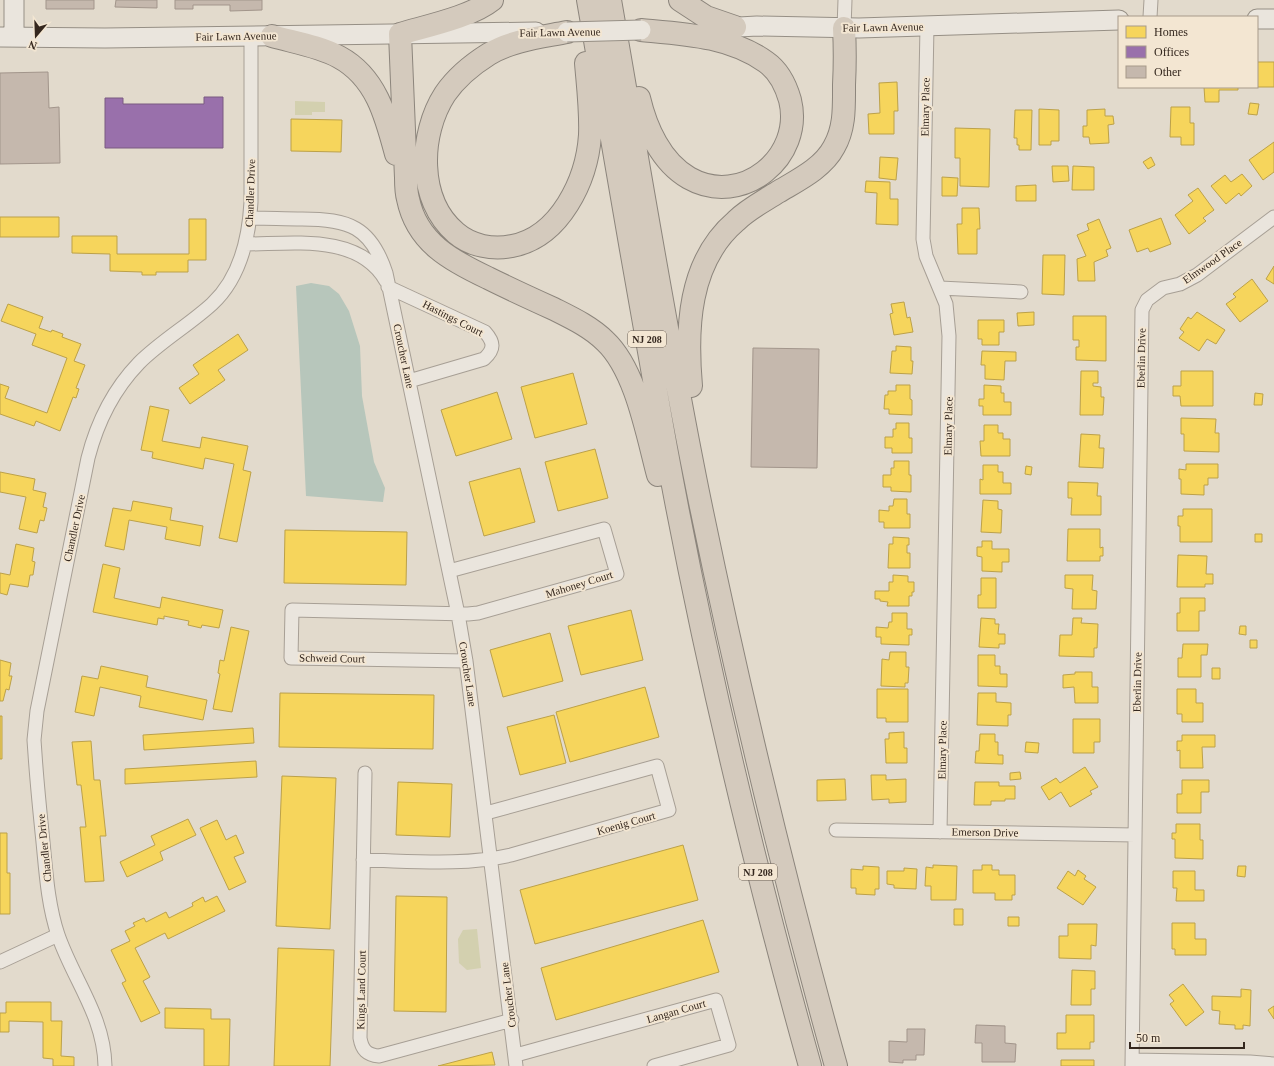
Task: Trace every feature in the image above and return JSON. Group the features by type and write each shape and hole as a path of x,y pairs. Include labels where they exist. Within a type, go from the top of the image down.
{"highway":[{"path":"408,199 400,34 473,12 492,0"},
{"path":"567,32 510,45 490,53 456,80 444,95 429,133 427,172 430,191 437,209 445,222 456,234 471,243 486,247 503,248 520,245 533,239 548,228 561,214 573,195 582,173 590,136 590,114 582,0"},
{"name":"NJ 208","path":"588,0 666,448 712,676 761,884 810,1066"},
{"name":"NJ 208","path":"610,0 677,379 706,531 736,670 764,789 836,1066"},
{"path":"614,0 646,122 653,138 676,168 689,178 706,185 725,187 742,184 758,177 771,167 781,154 789,139 792,123 792,107 788,90 774,69 767,62 730,44 691,35 641,30"},
{"path":"680,0 706,16 735,27"},
{"path":"706,531 689,360 689,335 694,294 699,276 706,260 724,233 749,210 811,172 824,161 834,148 841,132 844,115 844,28"},
{"path":"261,36 319,49 338,56 355,67 369,83 379,99 386,117 408,199 415,219 426,238 441,252 459,264 589,328 605,341 617,355 627,371 634,390 712,676"}],"main road":[{"path":"7,37 14,0"},
{"path":"1258,19 1274,19"},
{"name":"Fair Lawn Avenue","path":"7,37 261,36 567,32 735,27 844,28 1118,20"}],"street":[{"path":"844,28 845,0"},
{"path":"1150,16 1151,0"},
{"name":"Elmary Place","path":"927,26 923,239 926,256 932,273 946,304 949,336 940,832"},
{"name":"Chandler Drive","path":"106,1066 102,1035 96,1016 58,935 48,896 34,740 37,711 92,444 101,419 123,382 139,364 155,349 213,303 224,290 233,277 246,244 250,218 261,36"},
{"name":"Elmwood Place","path":"1147,300 1163,288 1180,284 1197,274 1274,216"},
{"name":"Croucher Lane","path":"250,218 323,219 338,221 353,226 365,235 375,246 382,259 458,614 466,661 492,859 516,1061"},
{"name":"Croucher Lane","path":"246,244 333,245 348,250 373,266 382,275 388,287"},
{"name":"Hastings Court","path":"388,287 485,332 490,338 492,345 490,353 484,359 409,381"},
{"path":"940,288 1021,292"},
{"name":"Eberlin Drive","path":"1132,1063 1142,310 1147,300"},
{"name":"Mahoney Court","path":"449,571 604,529 617,574 478,613 458,614"},
{"name":"Schweid Court","path":"458,614 292,610 291,658 466,661"},
{"name":"Koenig Court","path":"363,860 470,862 492,859 511,855 669,810 657,766 486,813"},
{"name":"Kings Land Court","path":"365,773 360,1038 361,1045 365,1052 371,1056 379,1056 512,1020"},
{"name":"Emerson Drive","path":"836,830 1135,835"},
{"path":"0,962 58,935"},
{"name":"Langan Court","path":"516,1061 716,1000 729,1045 654,1066"},
{"path":"1132,1063 1250,1062 1274,1064"}],"shaded area":[{"path":"295,101 325,102 325,112 312,112 312,115 295,115"},
{"path":"311,283 329,286 339,294 349,311 360,346 362,396 374,462 385,488 383,502 306,496 296,286"},
{"path":"477,929 481,968 467,970 459,963 458,939 463,930"}],"building: Homes":[{"path":"1258,62 1274,62 1274,87 1258,87"},
{"path":"897,82 898,111 894,111 894,134 869,134 868,114 880,113 879,83"},
{"path":"1204,88 1238,88 1238,90 1219,90 1219,102 1205,102"},
{"path":"1250,103 1259,104 1257,115 1248,114"},
{"path":"1171,107 1190,107 1190,123 1194,123 1194,145 1181,145 1181,137 1170,137"},
{"path":"1039,109 1059,110 1059,141 1051,141 1051,145 1039,145"},
{"path":"1105,109 1105,116 1113,116 1114,124 1108,125 1109,143 1090,144 1089,137 1083,137 1083,126 1087,126 1087,110"},
{"path":"1015,110 1032,110 1031,150 1019,150 1017,138 1014,138"},
{"path":"291,119 342,120 341,152 291,151"},
{"path":"955,128 990,129 989,187 960,186 960,158 955,158"},
{"path":"1274,142 1274,172 1263,180 1249,160"},
{"path":"880,157 898,158 896,180 879,178"},
{"path":"1151,157 1155,165 1148,169 1143,162"},
{"path":"1052,166 1068,166 1069,181 1053,182"},
{"path":"1073,166 1094,167 1094,190 1072,190"},
{"path":"1242,174 1252,186 1241,196 1239,193 1226,204 1211,186 1225,175 1231,182"},
{"path":"942,177 958,178 957,196 942,196"},
{"path":"866,181 890,182 890,199 898,199 898,225 876,224 877,193 865,192"},
{"path":"1036,185 1036,201 1016,201 1016,186"},
{"path":"1198,188 1214,210 1203,218 1206,221 1189,234 1175,215 1193,201 1188,195"},
{"path":"962,208 979,208 980,229 977,229 977,254 958,254 957,224 962,224"},
{"path":"0,217 59,217 59,237 0,237"},
{"path":"1161,218 1171,244 1150,252 1148,248 1137,252 1129,230"},
{"path":"189,219 206,219 206,260 188,260 188,272 156,272 156,275 142,275 142,272 110,271 110,254 72,253 72,236 117,236 117,254 189,254"},
{"path":"1099,219 1111,248 1106,250 1108,256 1094,262 1095,281 1078,281 1077,259 1086,256 1077,235 1089,230 1087,224"},
{"path":"1043,255 1065,255 1064,295 1042,294"},
{"path":"1274,266 1274,284 1266,279"},
{"path":"1252,279 1268,301 1240,322 1226,304 1236,297 1233,294"},
{"path":"904,302 907,318 910,317 913,332 894,335 890,314 893,313 891,304"},
{"path":"8,304 43,317 39,328 51,332 52,330 63,334 62,337 81,344 74,361 85,365 76,388 79,389 76,398 73,397 60,431 36,421 34,426 0,414 0,384 9,387 5,398 47,413 67,358 32,345 36,334 1,321"},
{"path":"1034,312 1034,325 1018,326 1017,313"},
{"path":"1197,312 1225,330 1216,344 1207,339 1199,351 1179,338 1184,332 1180,329 1188,317 1191,319"},
{"path":"1073,316 1106,316 1106,361 1076,360 1076,347 1079,347 1079,340 1073,340"},
{"path":"978,320 1004,320 1004,332 999,332 999,345 982,345 982,339 978,339"},
{"path":"238,334 248,350 218,370 225,380 190,404 179,388 199,374 193,365"},
{"path":"896,346 911,347 911,361 913,361 912,374 890,373 892,351 896,351"},
{"path":"982,351 1016,352 1016,361 1005,361 1004,380 985,379 985,365 981,365"},
{"path":"1081,371 1098,371 1098,383 1093,383 1093,386 1101,387 1101,397 1104,397 1103,415 1080,415"},
{"path":"1181,371 1213,371 1213,406 1181,406 1180,396 1173,396 1173,386 1181,386"},
{"path":"573,373 587,424 535,438 521,387"},
{"path":"896,385 910,385 912,415 889,414 889,409 884,409 885,395 888,395 888,391 896,391"},
{"path":"984,385 1001,386 1001,393 1004,393 1004,402 1011,402 1011,415 983,415 983,406 979,406 979,399 984,399"},
{"path":"497,392 512,439 456,456 441,410"},
{"path":"1255,393 1263,394 1262,405 1254,405"},
{"path":"150,406 169,410 162,441 200,448 202,437 248,446 243,470 251,472 237,542 219,538 234,464 205,458 203,469 152,458 153,452 141,450"},
{"path":"1181,418 1216,419 1215,433 1219,433 1219,452 1184,451 1184,434 1181,434"},
{"path":"896,423 909,423 909,438 912,438 912,453 892,453 892,448 885,448 885,437 893,437 893,429 896,429"},
{"path":"984,425 998,425 998,433 1003,433 1003,439 1010,439 1010,456 981,456 980,441 984,441"},
{"path":"1081,434 1100,435 1099,448 1104,448 1103,468 1079,467"},
{"path":"595,449 608,498 558,511 545,462"},
{"path":"894,461 909,461 911,492 891,491 891,487 883,487 883,475 891,475 891,468 894,468"},
{"path":"1186,464 1218,464 1218,478 1208,478 1208,485 1204,485 1204,495 1181,494 1179,469 1186,470"},
{"path":"983,465 998,465 998,472 1003,472 1003,483 1011,483 1011,494 980,494 980,479 983,480"},
{"path":"1026,466 1032,467 1031,475 1025,474"},
{"path":"520,468 535,522 484,536 469,482"},
{"path":"0,472 35,479 33,490 46,493 43,507 47,508 44,521 40,520 37,533 19,529 26,497 0,492"},
{"path":"1068,482 1098,483 1097,496 1101,496 1101,515 1071,515 1072,498 1068,498"},
{"path":"894,499 907,499 907,514 910,514 910,528 884,528 884,522 879,522 879,510 889,511 889,506 893,506"},
{"path":"983,500 998,501 998,509 1002,510 1001,533 981,532"},
{"path":"133,501 172,508 170,520 203,526 200,546 165,539 167,527 129,520 124,550 105,546 113,508 131,511"},
{"path":"1183,509 1212,509 1212,542 1180,542 1180,526 1178,526 1178,516 1183,516"},
{"path":"1068,529 1100,529 1100,548 1103,547 1103,556 1100,556 1100,561 1067,561"},
{"path":"285,530 407,532 406,585 284,583"},
{"path":"1255,534 1262,534 1262,542 1255,542"},
{"path":"893,537 909,538 907,553 910,553 910,568 888,568 889,544 893,544"},
{"path":"982,541 992,541 992,549 1009,549 1009,562 1002,562 1002,572 982,571 982,557 977,556 977,547 982,547"},
{"path":"16,544 34,548 32,561 35,562 33,575 30,575 28,587 10,584 7,595 0,593 0,573 10,575"},
{"path":"1178,555 1207,556 1206,574 1213,574 1213,584 1205,584 1205,587 1177,587"},
{"path":"103,564 120,568 114,598 160,608 162,597 223,610 219,628 202,625 201,628 188,625 189,621 164,616 164,619 158,618 157,625 93,612"},
{"path":"893,575 908,576 908,582 914,582 914,592 912,592 912,596 909,596 909,606 887,606 888,602 875,599 875,591 889,591 889,582 893,582"},
{"path":"1065,575 1093,575 1092,590 1097,591 1096,609 1072,609 1073,589 1065,588"},
{"path":"981,578 996,578 996,608 978,608 978,595 981,595"},
{"path":"1180,598 1205,598 1205,611 1199,611 1199,631 1177,631 1177,613 1180,613"},
{"path":"631,610 643,660 581,675 568,626"},
{"path":"892,613 907,613 907,629 912,629 912,635 909,635 909,645 881,644 881,637 876,637 876,627 888,628 889,622 892,622"},
{"path":"981,618 995,619 995,624 999,624 998,634 1005,634 1005,644 999,644 999,648 979,647"},
{"path":"1073,618 1082,618 1081,623 1098,624 1097,648 1094,648 1094,657 1059,656 1060,635 1072,635"},
{"path":"1240,626 1246,626 1246,635 1239,634"},
{"path":"231,627 249,631 232,712 213,709 220,674 218,673 220,660 224,661"},
{"path":"550,633 563,681 503,697 490,650"},
{"path":"1250,640 1257,640 1257,648 1250,648"},
{"path":"1183,644 1208,644 1207,655 1201,655 1201,677 1178,677 1178,658 1182,658"},
{"path":"890,652 906,652 906,667 909,667 908,683 905,683 905,687 881,686 882,659 889,660"},
{"path":"978,655 995,655 995,666 1000,666 1000,674 1007,674 1007,687 978,686"},
{"path":"0,660 11,663 9,676 12,676 9,690 6,689 3,701 0,701"},
{"path":"101,666 148,676 146,687 207,700 203,720 139,707 141,696 100,687 94,716 75,712 82,676 98,679"},
{"path":"1212,668 1220,668 1220,679 1212,679"},
{"path":"1075,672 1092,672 1092,687 1098,687 1098,703 1075,703 1074,687 1063,688 1063,675 1075,674"},
{"path":"645,687 659,737 570,762 556,712"},
{"path":"877,689 908,689 908,722 886,722 886,718 877,718"},
{"path":"1177,689 1196,689 1196,703 1203,703 1203,722 1182,722 1182,714 1177,714"},
{"path":"280,693 434,695 433,749 279,747"},
{"path":"978,693 996,693 996,702 1011,703 1011,715 1008,715 1008,726 977,725"},
{"path":"554,715 566,763 520,775 507,727"},
{"path":"0,716 2,716 2,759 0,759"},
{"path":"1073,719 1100,719 1100,742 1094,742 1094,753 1073,753"},
{"path":"253,728 254,743 144,750 143,735"},
{"path":"904,732 904,748 907,748 907,763 886,763 885,739 889,739 889,733"},
{"path":"980,734 995,734 995,742 998,742 998,755 1003,755 1003,764 975,763 976,751 979,751"},
{"path":"1182,735 1215,735 1215,747 1202,747 1203,768 1180,768 1180,750 1177,751 1177,741 1182,741"},
{"path":"91,741 94,780 100,780 106,836 100,836 104,881 85,882 80,827 86,827 81,785 77,785 72,742"},
{"path":"1026,742 1039,743 1038,753 1025,752"},
{"path":"256,761 257,777 125,784 125,769"},
{"path":"1085,767 1098,787 1090,791 1092,794 1070,807 1061,792 1049,800 1041,787 1056,778 1060,783"},
{"path":"1020,772 1021,779 1010,780 1010,773"},
{"path":"871,775 886,775 886,780 906,779 906,802 889,803 889,799 872,800"},
{"path":"282,776 336,778 330,929 276,926"},
{"path":"845,779 846,800 817,801 817,780"},
{"path":"1182,780 1209,780 1209,792 1201,792 1201,813 1177,813 1177,794 1182,794"},
{"path":"398,782 452,784 450,837 396,835"},
{"path":"975,782 999,782 999,786 1015,786 1015,799 991,801 991,805 974,805"},
{"path":"188,819 196,835 160,852 163,860 127,877 120,862 155,845 151,836"},
{"path":"217,820 226,840 236,835 244,853 234,857 246,882 229,890 200,828"},
{"path":"1176,824 1200,824 1200,840 1203,840 1203,859 1175,858 1175,839 1172,839 1172,833 1176,833"},
{"path":"0,833 7,833 7,873 10,873 10,914 0,914"},
{"path":"683,845 698,900 535,944 520,890"},
{"path":"933,865 957,866 956,900 931,900 931,886 925,886 926,867 933,868"},
{"path":"982,865 992,865 992,870 999,870 999,875 1015,875 1015,895 1012,895 1012,900 995,900 995,893 973,893 973,870 982,870"},
{"path":"863,866 879,867 879,889 875,889 875,895 856,894 856,888 851,888 851,869 863,870"},
{"path":"1238,866 1246,866 1245,877 1237,876"},
{"path":"904,868 917,869 916,889 894,888 894,885 887,884 887,871 904,871"},
{"path":"1078,870 1086,876 1084,879 1096,887 1083,905 1057,888 1068,871 1075,876"},
{"path":"1173,871 1195,871 1195,890 1204,890 1204,901 1176,901 1177,888 1173,888"},
{"path":"217,896 225,911 168,939 165,933 135,948 150,977 143,981 160,1013 141,1022 122,983 126,981 111,950 130,941 125,931 135,926 133,923 144,918 146,922 166,912 169,918 193,906 192,903 203,897 205,902"},
{"path":"396,896 447,897 446,1012 394,1011"},
{"path":"954,909 963,909 963,925 954,925"},
{"path":"1008,917 1019,917 1019,926 1008,926"},
{"path":"703,920 719,972 556,1020 541,968"},
{"path":"1172,923 1195,923 1195,939 1206,939 1206,955 1175,955 1175,949 1172,949"},
{"path":"1068,924 1097,924 1096,946 1091,945 1091,959 1059,958 1059,936 1068,936"},
{"path":"278,948 334,950 330,1066 274,1066"},
{"path":"1072,970 1095,971 1095,989 1091,989 1091,1005 1071,1005"},
{"path":"1183,984 1204,1012 1186,1026 1170,1004 1174,1001 1169,995"},
{"path":"1241,989 1251,990 1250,1026 1243,1025 1243,1029 1235,1029 1235,1025 1219,1024 1220,1011 1212,1010 1212,996 1241,997"},
{"path":"6,1002 51,1002 51,1021 62,1021 61,1056 74,1057 74,1066 53,1066 53,1059 43,1058 43,1022 9,1021 9,1032 0,1032 0,1013 6,1013"},
{"path":"1274,1006 1274,1019 1268,1010"},
{"path":"165,1008 211,1009 211,1019 230,1019 229,1066 204,1066 204,1029 165,1028"},
{"path":"1066,1015 1094,1015 1094,1042 1090,1042 1090,1049 1057,1049 1057,1033 1066,1033"},
{"path":"492,1052 495,1065 438,1066"},
{"path":"1061,1060 1094,1060 1094,1066 1061,1066"}],"building: Offices":[{"path":"204,97 223,97 223,148 105,148 105,98 123,98 123,104 204,104"}],"building: Other":[{"path":"46,0 94,0 94,9 46,9"},
{"path":"116,0 157,0 157,8 115,7"},
{"path":"175,0 262,0 262,10 230,11 230,5 193,5 193,9 175,9"},
{"path":"48,72 49,108 59,107 60,163 0,164 0,73"},
{"path":"753,348 819,349 817,468 751,467"},
{"path":"976,1025 1005,1026 1005,1043 1016,1044 1015,1062 982,1062 982,1043 975,1043"},
{"path":"907,1029 925,1029 924,1055 916,1055 916,1060 903,1060 903,1063 889,1062 889,1041 907,1042"}]}
